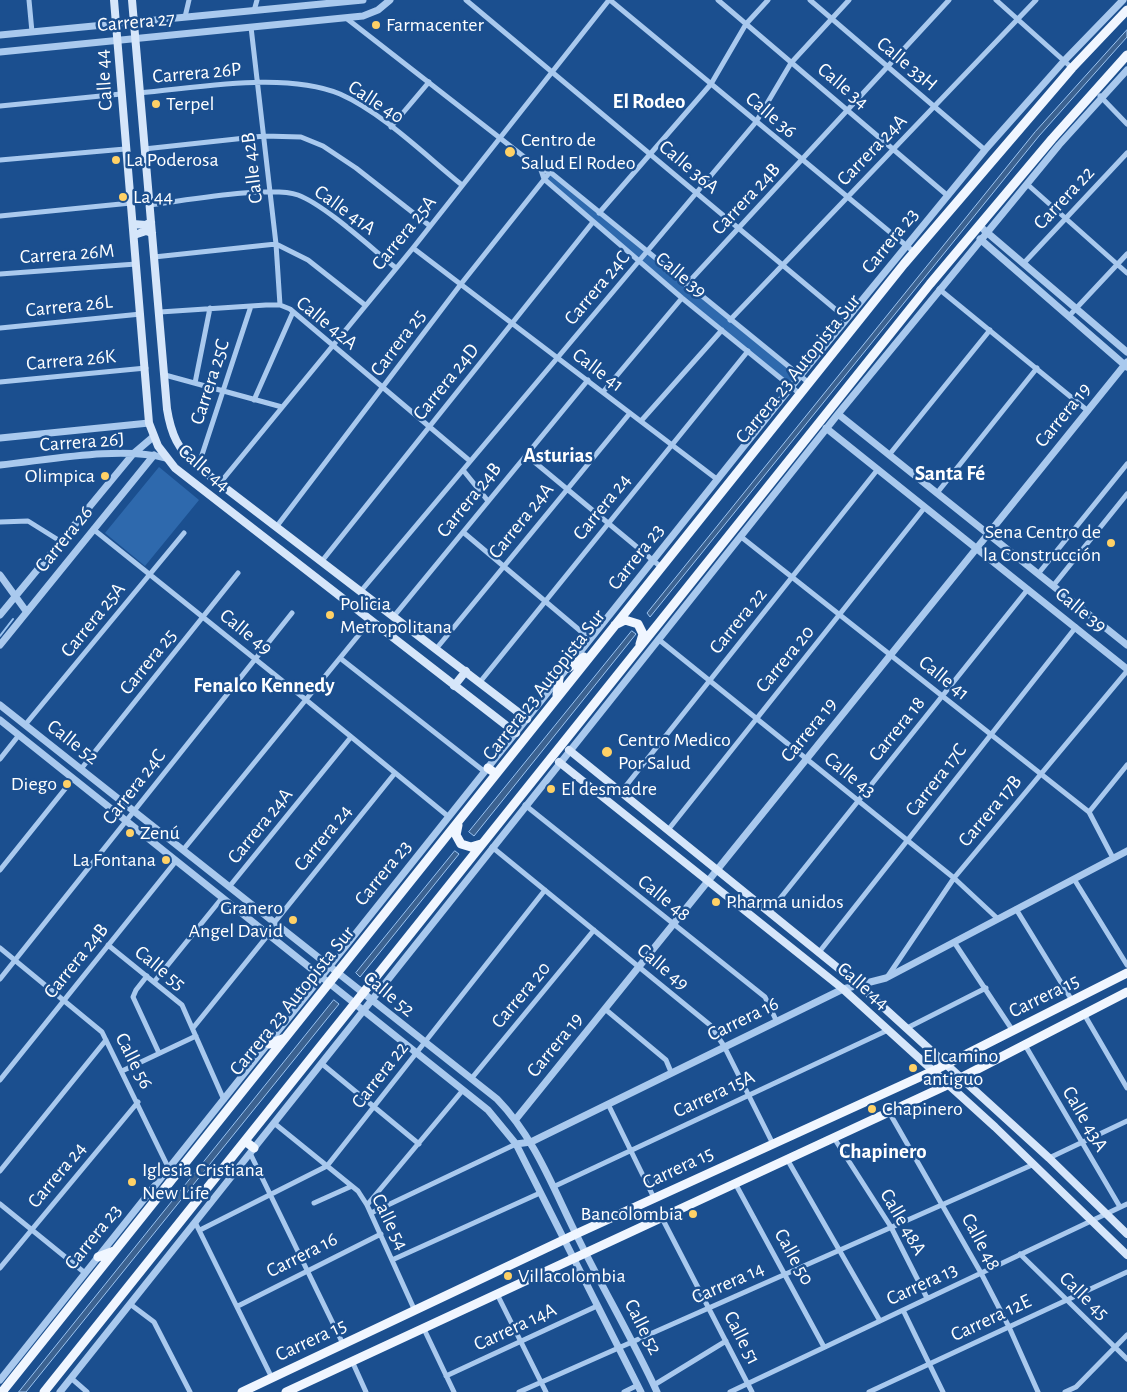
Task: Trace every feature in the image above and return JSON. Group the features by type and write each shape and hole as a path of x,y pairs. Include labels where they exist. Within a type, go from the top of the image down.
{"main road":[{"name":"Calle 44","path":"114,0 125,149 146,368 148,423 153,437 166,458 175,468 516,733"},
{"name":"Calle 44","path":"132,0 167,409 172,433 182,452 198,467 234,492 527,719"},
{"name":"Carrera 23 Autopista Sur","path":"2,1392 285,1038 333,970 460,820 590,653 809,383 910,249 1072,68 1127,10"},
{"path":"44,1392 486,839 535,786 687,587 978,225 1055,142 1095,90 1127,55"},
{"path":"132,224 146,226 151,222"},
{"path":"134,235 146,231 152,233"},
{"path":"223,506 234,492"},
{"path":"687,587 695,592"},
{"path":"610,629 625,620 638,624 643,634 637,651"},
{"path":"568,668 590,653"},
{"path":"454,686 466,671"},
{"path":"556,697 560,678"},
{"name":"Calle 44","path":"569,750 820,951 1050,1158 1127,1234"},
{"name":"Calle 44","path":"559,762 842,989 994,1127 1127,1255"},
{"path":"486,770 496,774"},
{"path":"460,820 456,832 461,844 474,847 486,839"},
{"name":"Carrera 15","path":"242,1392 563,1240 933,1071 1127,973"},
{"name":"Carrera 15","path":"286,1392 662,1218 735,1182 948,1085 1127,992"},
{"path":"269,1044 285,1038"},
{"path":"241,1093 242,1078"},
{"path":"245,1141 252,1151"},
{"path":"98,1257 114,1251"},
{"path":"83,1291 84,1275"}],"street":[{"path":"28,0 32,32"},
{"path":"185,18 189,0"},
{"path":"254,11 257,0"},
{"name":"Carrera 27","path":"0,35 363,0"},
{"name":"Carrera 27","path":"0,52 346,18 372,14 390,0"},
{"name":"Calle 36A","path":"466,0 847,319"},
{"name":"Carrera 25A","path":"220,482 413,248 609,0"},
{"name":"Calle 36","path":"609,0 910,249"},
{"name":"Calle 34","path":"718,0 948,196"},
{"path":"599,213 710,84 746,24 768,0"},
{"name":"Calle 33H","path":"810,0 985,150"},
{"name":"Carrera 24C","path":"361,590 756,122 791,63 849,0"},
{"name":"Carrera 24B","path":"686,285 803,161 886,66 949,0"},
{"path":"996,0 1072,68"},
{"name":"Carrera 24A","path":"730,320 1036,0"},
{"name":"Carrera 23","path":"333,970 448,817 791,387 847,319 910,249 948,196 985,150 1064,61 1123,0"},
{"name":"Calle 39","path":"346,18 541,170 550,172 686,285 809,383"},
{"name":"Calle 42B","path":"251,28 276,244 280,305"},
{"path":"60,1392 525,805 535,786 569,750 591,715 658,639 939,288 1027,184 1055,142 1127,70"},
{"name":"Calle 40","path":"257,83 289,82 328,90 365,108 462,185"},
{"path":"391,127 429,82"},
{"name":"Carrera 26P","path":"139,92 257,83"},
{"path":"1095,90 1127,124"},
{"path":"0,106 121,94"},
{"path":"144,149 264,136 292,136 323,146 356,168 430,226"},
{"path":"0,160 125,149"},
{"name":"Carrera 22","path":"1024,264 1127,153"},
{"path":"541,170 544,179"},
{"path":"544,179 550,172"},
{"name":"Calle 39","path":"544,179 682,298 800,394"},
{"name":"Carrera 25","path":"277,526 461,284 544,179"},
{"path":"1027,184 1065,220 1127,273"},
{"name":"Calle 41A","path":"150,205 270,191 302,197 396,268"},
{"path":"0,216 130,203"},
{"name":"Carrera 24D","path":"322,561 593,222"},
{"path":"978,225 1127,352"},
{"path":"980,239 1126,364"},
{"path":"154,257 276,244 308,260 366,305"},
{"name":"Calle 41","path":"413,248 718,480"},
{"path":"1068,316 1127,254"},
{"name":"Carrera 26M","path":"0,274 136,264"},
{"path":"939,288 1088,410"},
{"path":"603,392 682,298"},
{"name":"Calle 42A","path":"160,312 280,305 293,312 470,461"},
{"name":"Carrera 25C","path":"198,467 251,306"},
{"path":"195,383 210,308"},
{"path":"254,400 293,312"},
{"name":"Carrera 26L","path":"0,328 141,314"},
{"path":"641,421 722,330"},
{"path":"889,454 990,330"},
{"name":"Carrera 24","path":"480,682 748,352"},
{"name":"Carrera 19","path":"516,1119 1126,364"},
{"name":"Carrera 26K","path":"0,382 146,368"},
{"path":"937,493 1037,368"},
{"path":"165,375 282,407"},
{"name":"Carrera 24B","path":"394,616 588,380"},
{"name":"Carrera 24A","path":"436,649 630,412"},
{"name":"Calle 39","path":"838,414 937,493 987,536 1127,645"},
{"name":"Carrera 26J","path":"0,438 148,423"},
{"name":"Calle 39","path":"826,428 978,547 1127,670"},
{"name":"Carrera 26","path":"0,614 133,454 153,437"},
{"name":"Carrera 26J","path":"0,464 112,454 154,455 166,458"},
{"name":"Carrera 26","path":"0,645 154,455"},
{"path":"526,455 661,566"},
{"path":"1038,574 1127,464"},
{"name":"Carrera 22","path":"621,792 878,469"},
{"path":"463,470 488,501"},
{"path":"1053,586 1127,494"},
{"name":"Carrera 20","path":"668,830 925,507"},
{"path":"0,522 28,521 60,540"},
{"name":"Calle 49","path":"93,529 306,699 448,817"},
{"path":"463,532 590,640"},
{"name":"Carrera 25A","path":"26,725 184,533"},
{"name":"Calle 41","path":"740,536 1089,812 1113,858"},
{"name":"Carrera 25","path":"81,769 238,573"},
{"path":"0,575 14,597 26,611"},
{"name":"Carrera 18","path":"770,911 1028,590"},
{"name":"Carrera 24C","path":"0,979 292,612"},
{"path":"183,850 371,620"},
{"name":"Carrera 17C","path":"820,951 1076,628"},
{"name":"Calle 43","path":"658,639 954,878 998,919"},
{"path":"340,658 486,770"},
{"name":"Carrera 17B","path":"886,978 954,878 1127,670"},
{"name":"Calle 52","path":"0,705 362,994 497,1099 516,1119 531,1142 585,1252 634,1341 657,1392"},
{"name":"Calle 52","path":"0,720 488,1110 516,1144 596,1306 620,1347 640,1389"},
{"path":"0,760 19,735"},
{"name":"Carrera 24A","path":"229,887 351,737"},
{"path":"1089,812 1127,765"},
{"name":"Carrera 24","path":"274,923 395,773"},
{"path":"0,870 73,779"},
{"name":"Calle 48","path":"525,805 765,997 776,1020"},
{"name":"Calle 49","path":"492,847 710,1025 724,1046 773,1144"},
{"name":"Carrera 16","path":"371,1213 516,1144 531,1142 842,989 886,978 1127,851"},
{"name":"Carrera 24B","path":"0,1080 176,861"},
{"path":"1074,879 1127,965"},
{"name":"Carrera 22","path":"200,1230 327,1166 545,890"},
{"path":"154,982 222,898"},
{"path":"1016,909 1072,1002"},
{"name":"Carrera 20","path":"471,1079 594,930"},
{"path":"193,1028 268,935"},
{"path":"954,942 1013,1031"},
{"name":"Calle 55","path":"108,945 182,1005 224,1100"},
{"name":"Calle 56","path":"0,948 102,1032 169,1168"},
{"path":"147,976 133,997 159,1053"},
{"name":"Carrera 23","path":"0,1380 269,1044 325,981"},
{"path":"907,1028 986,988"},
{"path":"605,1010 666,1060 671,1072"},
{"path":"1084,1014 1127,1088"},
{"name":"Carrera 15A","path":"553,1187 888,1030"},
{"path":"122,1071 196,1036"},
{"path":"0,1171 106,1040"},
{"name":"Calle 43A","path":"1025,1045 1120,1207"},
{"path":"321,1063 419,1144"},
{"path":"367,1205 463,1090"},
{"name":"Carrera 24","path":"0,1268 138,1102"},
{"path":"608,1104 654,1198"},
{"name":"Calle 48","path":"889,1112 981,1273 1009,1327 1038,1392"},
{"path":"1050,1158 1127,1121"},
{"name":"Calle 54","path":"274,1123 352,1186 367,1205 415,1310"},
{"name":"Calle 48A","path":"833,1137 891,1227 927,1298"},
{"path":"252,1151 270,1195 343,1344"},
{"path":"787,1158 880,1321"},
{"name":"Carrera 14","path":"519,1392 1032,1165"},
{"name":"Calle 50","path":"735,1182 824,1347"},
{"path":"314,1203 352,1186"},
{"path":"392,1260 540,1193"},
{"path":"546,1205 559,1199"},
{"path":"0,1204 84,1275"},
{"name":"Carrera 13","path":"730,1392 1127,1204"},
{"name":"Calle 51","path":"662,1218 752,1392"},
{"path":"195,1222 272,1378"},
{"name":"Carrera 16","path":"238,1306 381,1234"},
{"name":"Calle 45","path":"1020,1254 1127,1358"},
{"name":"Carrera 12E","path":"869,1392 1127,1272"},
{"path":"497,1293 546,1392"},
{"path":"130,1304 154,1322 190,1392"},
{"name":"Carrera 14A","path":"446,1376 596,1306"},
{"path":"903,1310 943,1392"},
{"path":"423,1328 454,1392"},
{"path":"1065,1392 1076,1386 1127,1335"},
{"path":"654,1385 726,1341"},
{"path":"352,1361 366,1392"},
{"path":"71,1378 87,1392"},
{"path":"624,1392 640,1389"}],"shaded area":[{"path":"1127,30 1127,37 1039,136 650,617 647,613 1035,132"},
{"path":"550,172 800,376 791,387 544,179"},
{"path":"159,467 199,500 145,566 105,533"},
{"path":"632,631 636,634 474,836 469,832"},
{"path":"455,851 459,854 360,977 356,973"},
{"path":"334,1000 339,1004 26,1392 19,1392"}],"waterway":[{"path":"0,636 13,619"}],"place":[{"name":"Farmacenter","path":"376,25"},
{"name":"Terpel","path":"156,104"},
{"name":"Centro de Salud El Rodeo","path":"510,152"},
{"name":"La Poderosa","path":"116,160"},
{"name":"La 44","path":"123,197"},
{"name":"Olimpica","path":"105,476"},
{"name":"Sena Centro de la Construcción","path":"1111,543"},
{"name":"Policia Metropolitana","path":"330,615"},
{"name":"Centro Medico Por Salud","path":"607,752"},
{"name":"Diego","path":"67,784"},
{"name":"El desmadre","path":"551,789"},
{"name":"Zenú","path":"130,833"},
{"name":"La Fontana","path":"166,860"},
{"name":"Pharma unidos","path":"716,902"},
{"name":"Granero Angel David","path":"293,920"},
{"name":"El camino antiguo","path":"913,1068"},
{"name":"Chapinero","path":"872,1109"},
{"name":"Iglesia Cristiana New Life","path":"132,1182"},
{"name":"Bancolombia","path":"693,1214"},
{"name":"Villacolombia","path":"508,1276"}],"district":[{"name":"El Rodeo","path":"649,102"},
{"name":"Asturias","path":"558,456"},
{"name":"Santa Fé","path":"950,474"},
{"name":"Fenalco Kennedy","path":"264,686"},
{"name":"Chapinero","path":"883,1152"}]}
